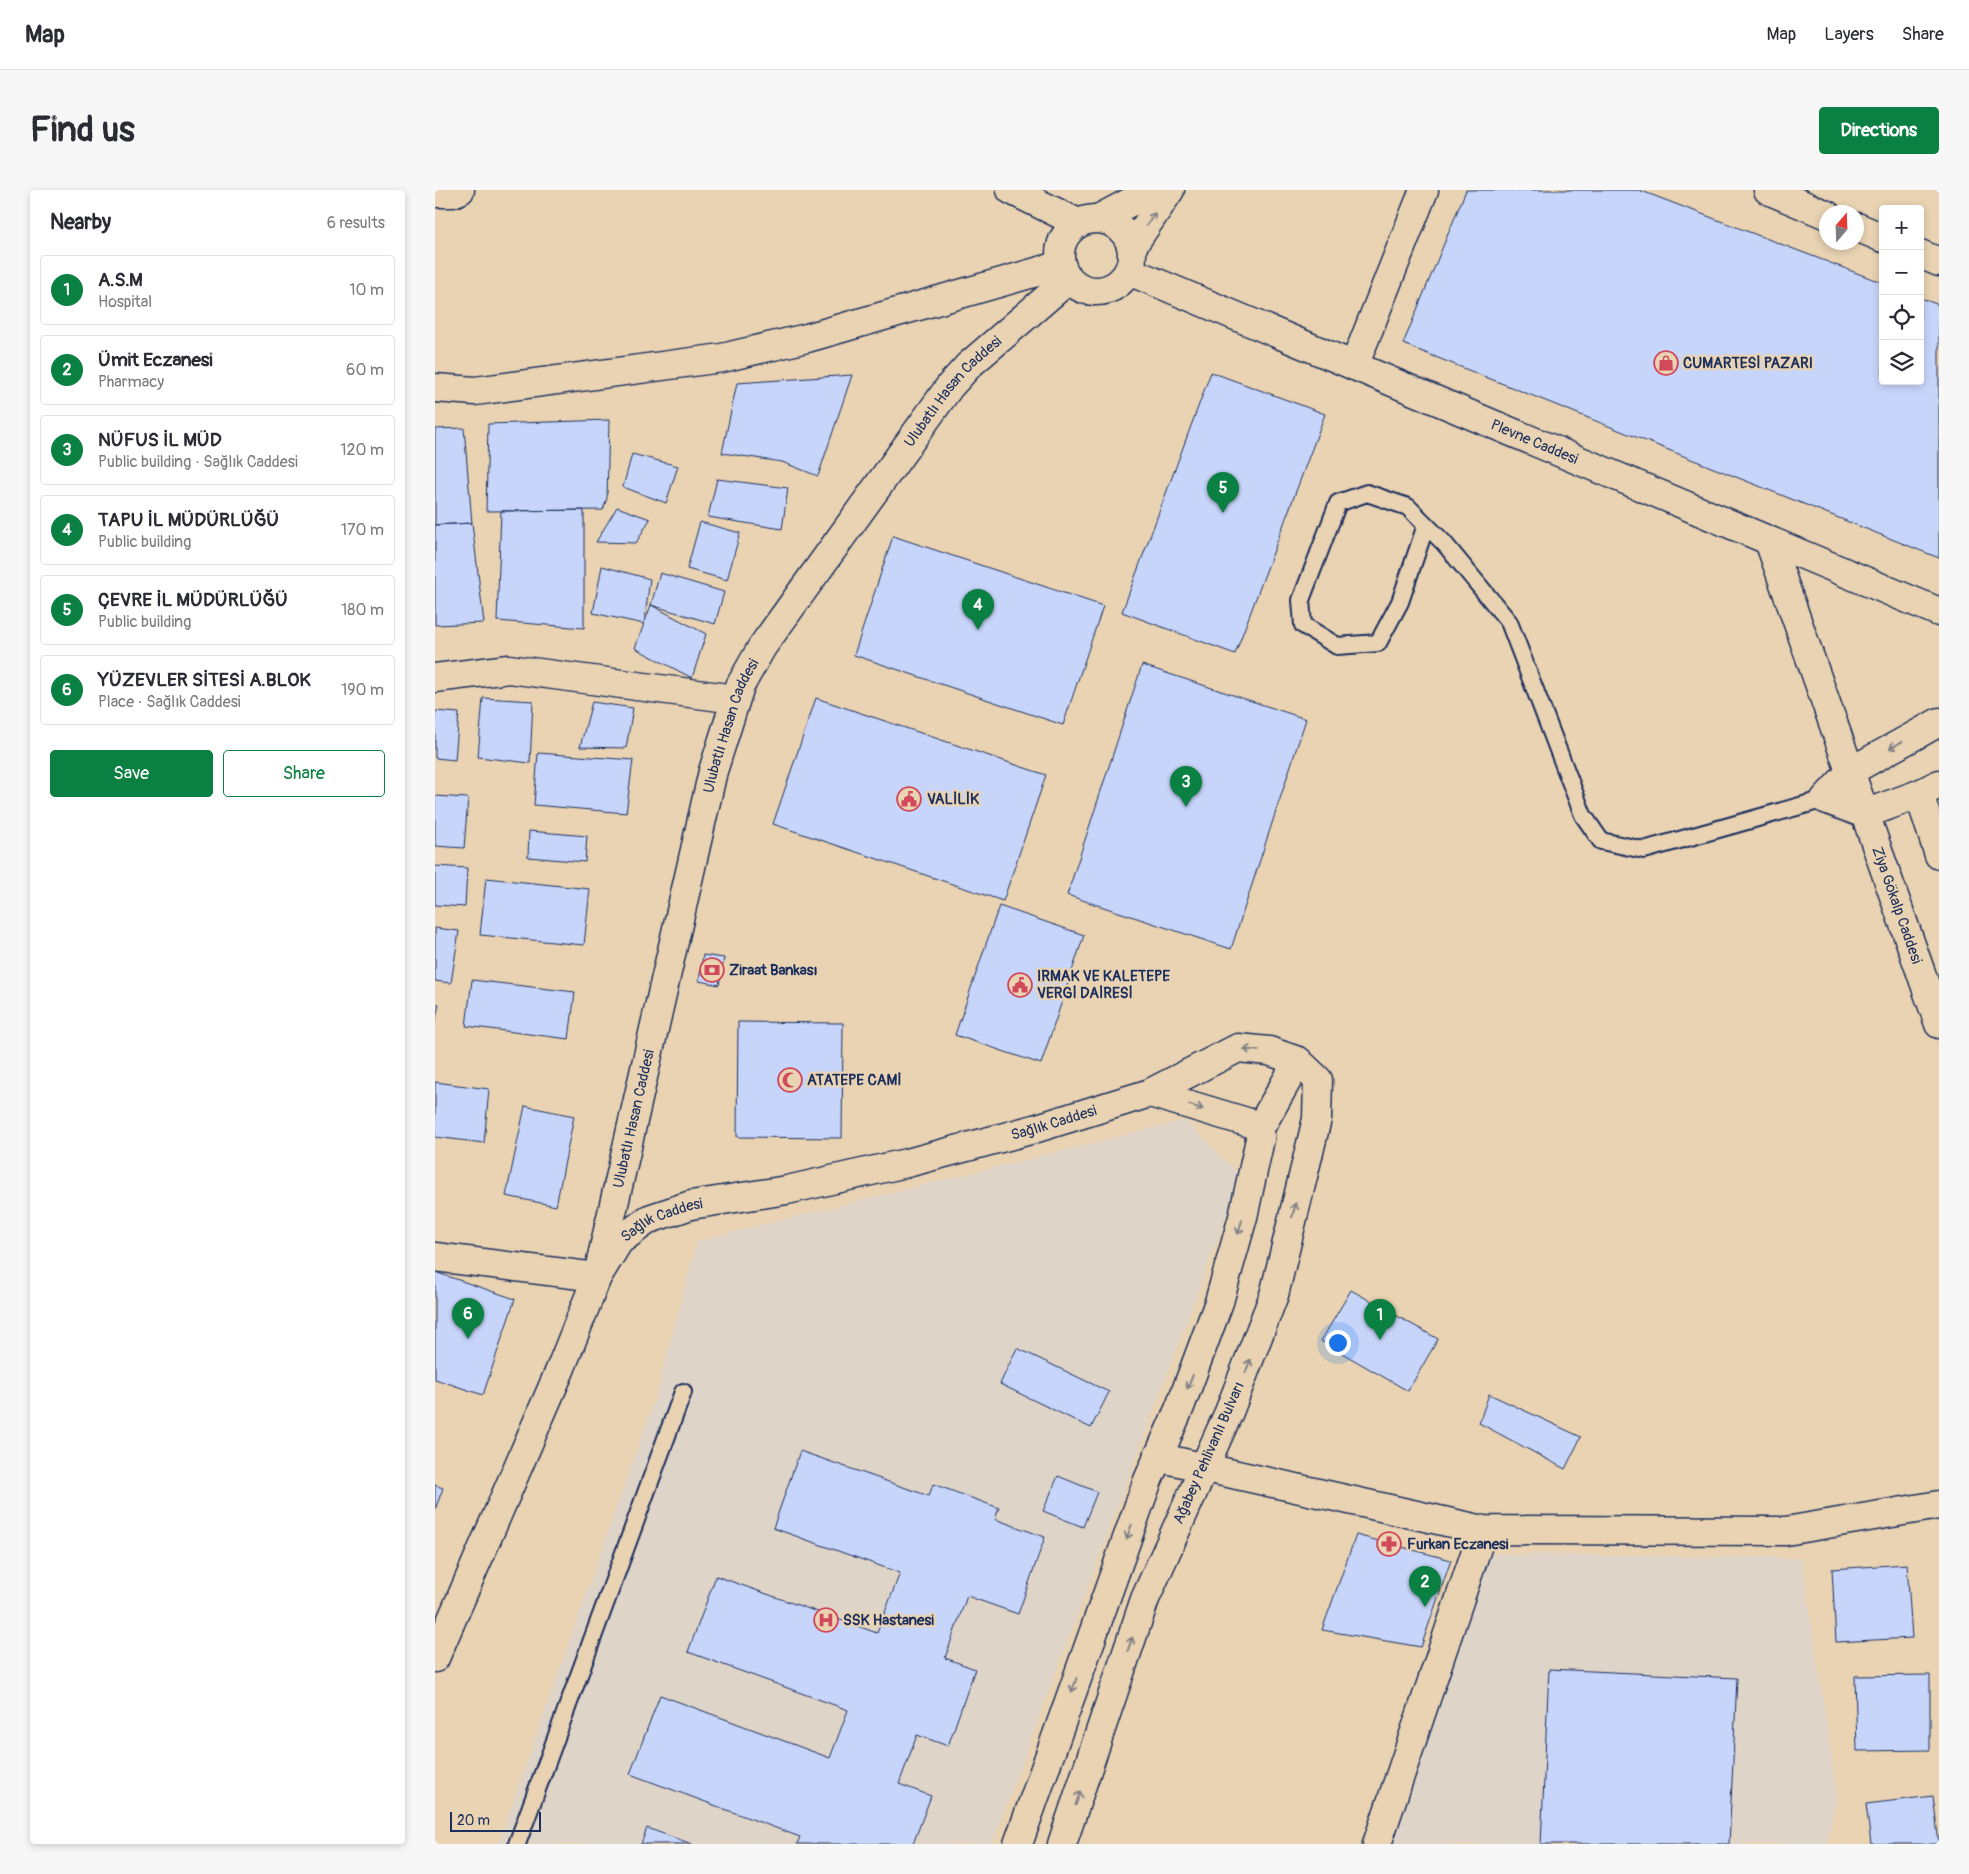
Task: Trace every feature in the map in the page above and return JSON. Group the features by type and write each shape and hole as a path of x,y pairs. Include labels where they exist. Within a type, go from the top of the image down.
{"street":[{"path":"435,193 460,190"},
{"path":"1011,190 1089,220 1121,228 1131,259"},
{"path":"1153,190 1069,230 1062,241 1059,253 1065,272 1075,285 1087,290 1099,291 1111,288 1122,281 1131,259 1170,190"},
{"path":"1354,366 1424,190"},
{"path":"1768,190 1819,212"},
{"path":"1864,230 1879,236"},
{"path":"1924,256 1939,262"},
{"name":"Plevne Caddesi","path":"1131,259 1354,366 1939,612"},
{"path":"435,388 475,391 722,358 1065,272"},
{"name":"Ulubatlı Hasan Caddesi","path":"597,1277 713,771 735,699 748,669 950,386 969,365 1065,272"},
{"path":"1769,541 1865,814"},
{"path":"435,678 509,669 735,699"},
{"path":"1939,722 1851,771 1825,799 1865,814 1929,789 1939,855"},
{"name":"Ziya Gökalp Caddesi","path":"1865,814 1939,1024"},
{"name":"Sağlık Caddesi","path":"435,1658 560,1370 597,1277 619,1241 649,1219 691,1205 787,1190 911,1162 1034,1129 1149,1093 1238,1048 1269,1052 1297,1061"},
{"path":"1017,1844 1157,1457 1195,1371 1219,1302 1243,1217 1260,1139 1260,1128 1297,1061"},
{"name":"Ağabey Pehlivanlı Bulvarı","path":"1063,1844 1145,1599 1247,1370 1274,1295 1317,1119 1317,1080 1297,1061"},
{"path":"1149,1093 1250,1123 1260,1128"},
{"path":"435,1256 597,1277"},
{"path":"1157,1457 1483,1530 1786,1531 1939,1505"},
{"path":"1377,1844 1483,1530"}],"lane":[{"path":"1427,525 1399,602 1378,643 1337,646 1303,625 1301,600 1338,503 1367,493 1408,507 1427,525 1509,622 1583,815 1601,841 1644,850 1825,799"},
{"path":"517,1844 683,1392"}],"shaded area":[{"name":"SSK Hastanesi","path":"1185,1120 1241,1176 992,1844 498,1844 656,1395 697,1241"},
{"path":"1490,1554 1802,1558 1837,1794 1827,1844 1385,1844"}],"building":[{"name":"CUMARTESİ PAZARI","path":"1466,190 1639,190 1879,281 1879,385 1924,385 1924,299 1939,305 1939,558 1403,344"},
{"path":"1211,372 1325,414 1235,654 1122,612"},
{"path":"852,375 818,476 782,462 722,453 737,383"},
{"path":"609,420 607,498 603,510 486,511 488,424"},
{"path":"464,428 472,523 435,525 435,429"},
{"path":"632,454 678,466 666,503 623,487"},
{"path":"717,479 788,488 782,529 708,517"},
{"path":"617,507 650,519 636,543 596,542"},
{"path":"584,510 584,628 497,621 501,511"},
{"path":"700,522 740,533 727,580 687,569"},
{"path":"472,523 484,623 435,625 435,525"},
{"path":"893,536 1103,606 1063,725 854,655"},
{"path":"602,566 650,579 644,624 593,613"},
{"path":"660,573 724,592 715,624 651,605"},
{"path":"651,605 706,634 692,678 635,648"},
{"path":"1142,665 1306,719 1231,949 1067,895"},
{"path":"483,698 533,701 530,763 478,757"},
{"name":"VALİLİK","path":"816,698 1046,775 1003,901 773,824"},
{"path":"592,702 633,708 626,748 580,747"},
{"path":"435,711 459,713 455,760 435,758"},
{"path":"538,753 633,760 626,813 534,805"},
{"path":"435,796 468,798 464,848 435,846"},
{"path":"529,831 587,836 585,862 528,857"},
{"path":"435,866 467,868 465,907 435,905"},
{"path":"486,878 590,889 584,945 480,935"},
{"name":"IRMAK VE KALETEPE VERGİ DAİRESİ","path":"999,906 1084,935 1041,1064 955,1035"},
{"path":"435,928 459,931 451,983 435,981"},
{"name":"Ziraat Bankası","path":"703,955 724,958 719,985 699,981"},
{"path":"472,980 575,992 569,1039 466,1026"},
{"path":"435,1003 439,1004 435,1023"},
{"name":"ATATEPE CAMİ","path":"738,1022 843,1023 842,1138 737,1137"},
{"path":"435,1082 489,1089 484,1143 435,1137"},
{"path":"525,1106 574,1116 556,1206 506,1196"},
{"path":"435,1272 515,1299 483,1395 435,1379"},
{"path":"1351,1290 1438,1339 1408,1391 1321,1341"},
{"path":"1017,1348 1109,1392 1091,1428 1000,1384"},
{"path":"1489,1394 1581,1437 1565,1469 1479,1423"},
{"path":"800,1451 929,1496 933,1484 999,1508 995,1519 1045,1537 1018,1614 967,1596 945,1658 975,1669 948,1746 917,1735 899,1784 931,1796 913,1844 797,1844 800,1837 630,1774 660,1695 830,1758 848,1710 688,1652 716,1576 877,1633 900,1573 773,1528"},
{"path":"1058,1476 1097,1492 1083,1527 1043,1511"},
{"path":"435,1485 443,1488 435,1510"},
{"path":"1356,1535 1451,1560 1421,1647 1322,1630"},
{"path":"1907,1564 1912,1638 1836,1642 1832,1569"},
{"path":"1549,1669 1737,1678 1729,1844 1541,1844"},
{"path":"1930,1675 1930,1750 1857,1751 1855,1676"},
{"path":"1933,1796 1939,1844 1871,1844 1866,1804"},
{"path":"647,1828 692,1844 641,1844"}],"place":[{"name":"CUMARTESİ PAZARI","path":"1666,363"},
{"name":"ÇEVRE İL MÜDÜRLÜĞÜ","path":"1223,513"},
{"name":"TAPU İL MÜDÜRLÜĞÜ","path":"978,630"},
{"name":"VALİLİK","path":"909,799"},
{"name":"NÜFUS İL MÜD","path":"1186,807"},
{"name":"Ziraat Bankası","path":"712,970"},
{"name":"IRMAK VE KALETEPE VERGİ DAİRESİ","path":"1020,985"},
{"name":"ATATEPE CAMİ","path":"790,1080"},
{"name":"YÜZEVLER SİTESİ A.BLOK","path":"468,1339"},
{"name":"A.S.M","path":"1380,1340"},
{"name":"Furkan Eczanesi","path":"1389,1544"},
{"name":"Ümit Eczanesi","path":"1425,1607"},
{"name":"SSK Hastanesi","path":"826,1620"}]}
